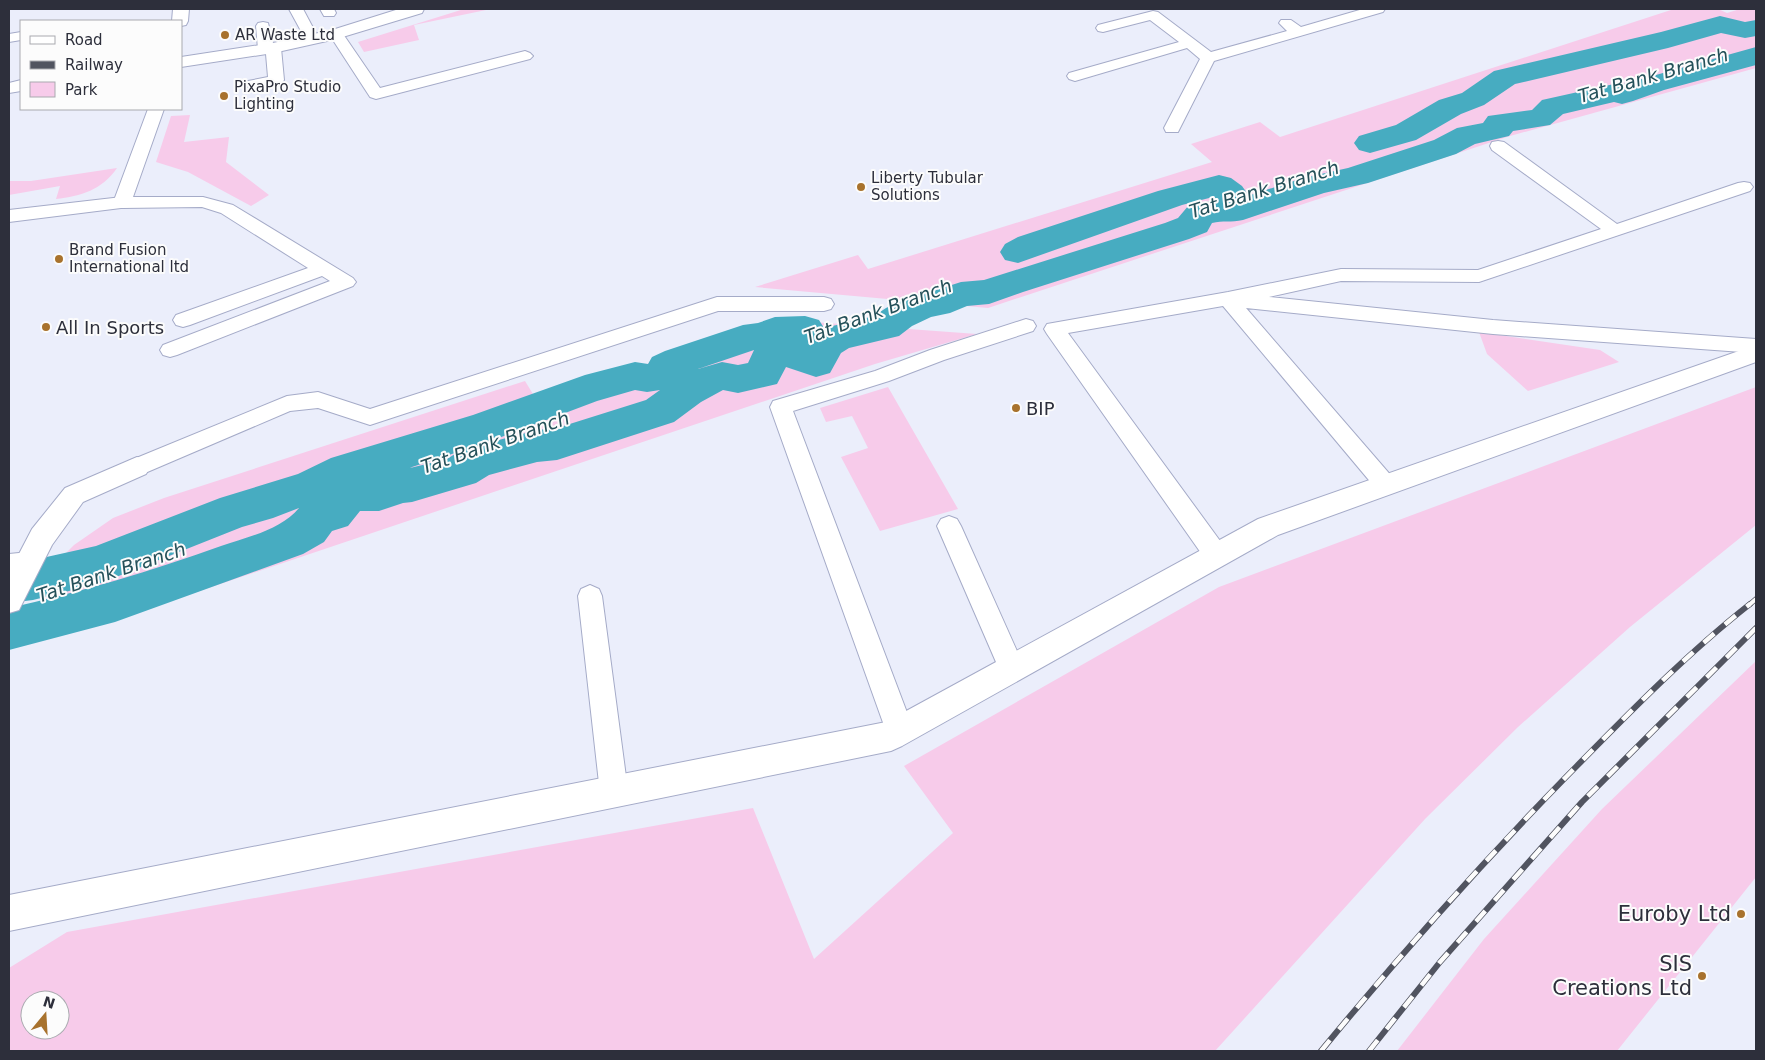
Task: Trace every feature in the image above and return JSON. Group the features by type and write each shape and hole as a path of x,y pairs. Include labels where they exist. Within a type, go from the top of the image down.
{"street":[{"path":"182,62 269,48 336,34 416,9"},
{"path":"9,216 122,203"},
{"path":"9,913 891,736 1268,527 1756,352"},
{"path":"9,601 19,563 42,537 74,495 137,467"}],"lane":[{"path":"296,9 312,39"},
{"path":"1172,128 1208,58 1378,9"},
{"path":"1104,28 1155,11 1208,58"},
{"path":"1285,23 1299,32"},
{"path":"254,84 276,80 262,26"},
{"path":"336,34 376,94 525,56"},
{"path":"1075,76 1190,44"},
{"path":"156,110 122,203 203,202 227,209 346,282 170,350"},
{"path":"1498,146 1615,231"},
{"path":"992,323 1054,329 1341,276 1479,276 1744,187"},
{"path":"183,320 324,269"},
{"path":"1228,298 1493,326 1756,346"},
{"path":"1228,298 1386,485"},
{"path":"137,467 287,404 318,400 370,417 717,304 824,304"},
{"path":"900,731 781,407 882,376 937,355 1026,326"},
{"path":"1054,329 1217,556"},
{"path":"949,526 1012,669"},
{"path":"590,596 614,792"}],"green space":[{"path":"464,9 486,10 414,25 419,40 364,52 358,42"},
{"path":"1674,9 1718,9 1727,13 1740,9 1756,9 1756,68 1510,136 988,308 755,287 858,255 868,269 1212,162 1191,144 1260,122 1280,137"},
{"path":"190,115 184,142 229,137 226,162 269,195 251,206 188,172 156,162 171,116"},
{"path":"117,168 98,187 74,196 56,199 60,186 9,195 9,181 31,181"},
{"path":"785,320 977,334 875,364 113,620 31,643 51,568 74,545 113,518 164,498 525,381 536,399"},
{"path":"1479,332 1600,350 1619,362 1528,391 1487,354"},
{"path":"888,387 958,509 880,531 841,457 868,448 852,416 826,422 820,408"},
{"path":"1756,387 1756,525 1630,627 1518,727 1425,819 1215,1051 9,1051 9,968 67,932 753,808 814,959 953,833 904,766 1219,587"},
{"path":"1756,661 1756,877 1617,1051 1397,1051 1484,939 1602,809"}],"waterway":[{"path":"1370,143 1381,141 1388,136 1405,133 1450,107 1473,99 1505,77 1668,39 1720,24 1745,30 1756,28"},
{"name":"Tat Bank Branch","path":"9,629 115,602 287,541 308,529 320,513 332,513 345,499 361,494 379,494 398,486 412,485 438,478 461,471 476,462 537,446 557,444 660,411 687,392 709,380 722,376 738,379 763,374 773,350 816,363 819,353 827,343 839,337 886,327 899,317 925,304 937,304 961,294 989,292 1010,283 1177,231 1195,224 1195,219 1201,212 1210,213 1219,210 1231,213 1315,185 1356,176 1445,147 1468,135 1498,129 1499,123 1539,118 1553,107 1614,93 1622,95 1653,84 1756,56"},
{"name":"Tat Bank Branch","path":"1018,252 1031,245 1170,198 1219,185 1230,193"},
{"name":"Tat Bank Branch","path":"9,583 33,580 101,564 236,510 257,506 283,494 306,489 346,470 397,456 488,426 585,390 635,376 647,378 661,376 666,367 743,338 766,335 775,330 805,329"}],"railway":[{"path":"1749,605 1756,599"},
{"path":"1321,1051 1440,911 1534,810 1655,688 1750,604"},
{"path":"1369,1051 1440,962 1582,802 1756,628"}],"place":[{"name":"AR Waste Ltd","path":"225,35"},
{"name":"PixaPro Studio Lighting","path":"224,96"},
{"name":"Liberty Tubular Solutions","path":"861,187"},
{"name":"Brand Fusion International ltd","path":"59,259"},
{"name":"All In Sports","path":"46,327"},
{"name":"BIP","path":"1016,408"},
{"name":"Euroby Ltd","path":"1741,914"},
{"name":"SIS Creations Ltd","path":"1702,976"}]}
